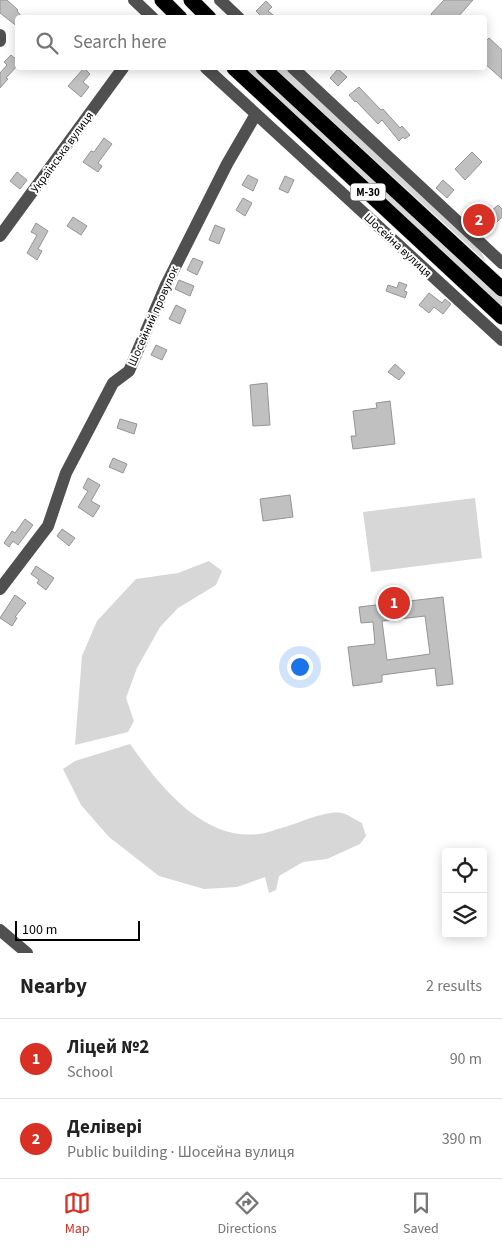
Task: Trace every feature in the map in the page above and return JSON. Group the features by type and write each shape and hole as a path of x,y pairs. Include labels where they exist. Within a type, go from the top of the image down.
{"highway":[{"path":"162,0 177,15"},
{"path":"190,0 207,15"},
{"name":"М-30","path":"236,70 502,318"},
{"name":"М-30","path":"266,70 502,289"}],"street":[{"path":"134,0 150,15"},
{"path":"220,0 236,15"},
{"path":"0,35 0,41"},
{"name":"Українська вулиця","path":"0,236 122,70"},
{"name":"Шосейна вулиця","path":"208,70 502,340"},
{"path":"295,70 502,263"},
{"name":"Шосейний провулок","path":"0,589 48,526 66,473 113,383 129,371 165,287 227,164 256,114"},
{"path":"0,930 27,953"}],"shaded area":[{"path":"242,70 257,70 502,295 502,304 499,307"},
{"path":"276,70 288,70 479,247 486,262"},
{"path":"475,498 482,558 371,572 363,512"},
{"path":"209,561 222,571 216,585 178,608 160,627 137,668 126,698 134,721 128,732 75,745 82,656 97,621 136,579 178,573"},
{"path":"130,744 154,776 184,807 219,829 238,834 259,834 328,813 341,813 362,823 366,836 360,844 327,859 303,862 279,876 276,890 269,893 265,877 237,887 204,889 159,876 109,837 81,805 63,769 75,761"}],"building":[{"path":"0,0 7,0 18,10 20,15 15,15 15,25 0,13"},
{"path":"444,0 473,0 460,15 431,14"},
{"path":"266,1 272,7 268,11 273,15 260,15 256,11"},
{"path":"489,38 502,50 502,79 487,66 487,40"},
{"path":"11,55 15,58 15,68 0,88 0,73 7,65 4,62"},
{"path":"82,70 86,70 90,74 83,82 89,87 81,97 68,86"},
{"path":"337,70 347,77 338,86 330,78"},
{"path":"359,87 400,128 402,126 410,135 405,139 403,137 399,141 382,120 378,124 349,95"},
{"path":"104,138 112,144 98,163 102,166 98,172 83,162 91,151 94,152"},
{"path":"472,152 482,162 465,180 455,169"},
{"path":"17,172 27,180 20,189 10,181"},
{"path":"248,175 258,180 253,191 242,185"},
{"path":"285,176 294,180 288,193 279,189"},
{"path":"443,180 454,190 447,198 436,188"},
{"path":"243,198 252,203 245,216 236,210"},
{"path":"498,205 502,209 502,217 494,225 488,220 480,227 472,218 481,209 487,215"},
{"path":"73,217 87,226 81,235 67,226"},
{"path":"36,223 48,231 38,249 42,251 37,260 27,253 37,235 31,232"},
{"path":"215,225 225,229 219,244 209,240"},
{"path":"193,258 203,262 197,275 187,270"},
{"path":"179,280 194,286 190,296 175,289"},
{"path":"399,282 407,285 404,291 407,292 405,298 386,291 388,285 397,288"},
{"path":"429,293 442,303 445,299 451,304 443,314 434,307 429,313 419,305"},
{"path":"176,305 186,310 180,324 169,319"},
{"path":"156,345 167,350 162,360 151,355"},
{"path":"395,364 405,373 399,380 388,372"},
{"path":"267,383 270,425 253,426 250,385"},
{"path":"390,401 395,444 353,449 351,436 356,436 353,411 377,408 376,403"},
{"path":"120,419 137,424 134,434 117,428"},
{"path":"113,458 127,464 123,473 109,467"},
{"path":"88,478 100,485 91,501 100,506 93,517 78,507 88,491 83,488"},
{"path":"290,495 293,517 263,521 260,499"},
{"path":"25,519 33,525 18,545 13,541 9,547 4,543 12,531 15,533"},
{"path":"62,529 75,538 69,546 57,536"},
{"path":"36,566 54,578 46,590 37,583 39,580 31,574"},
{"path":"15,595 26,603 15,617 17,618 12,626 0,618"},
{"path":"443,597 453,684 437,686 435,668 382,675 382,682 353,686 348,647 375,644 373,622 361,623 359,607","holes":["425,616 430,654 387,660 382,621"]}],"place":[{"name":"Делівері","path":"479,220"},
{"name":"Ліцей №2","path":"394,603"}]}
